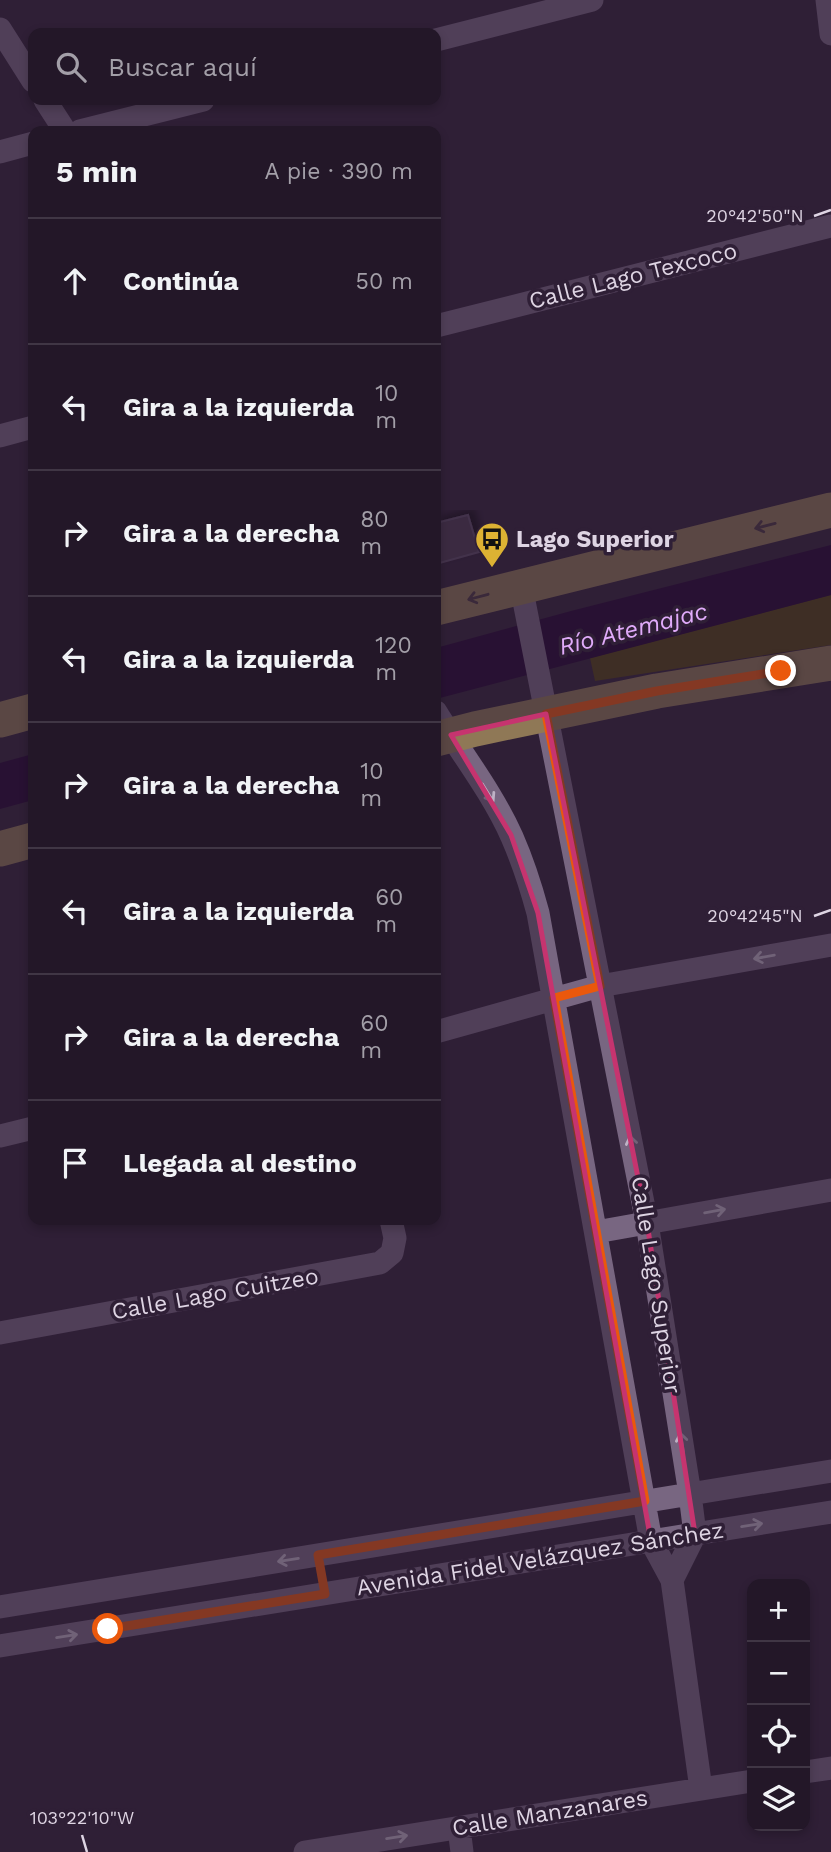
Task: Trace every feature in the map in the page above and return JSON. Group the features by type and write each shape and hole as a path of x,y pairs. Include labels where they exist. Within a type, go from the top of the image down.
{"main road":[{"path":"441,607 523,598 831,510"},
{"path":"441,725 544,704 657,691 831,663"},
{"path":"0,720 28,712"},
{"path":"0,849 28,841"}],"street":[{"path":"441,39 592,0"},
{"path":"827,0 831,34"},
{"path":"0,29 28,73"},
{"path":"48,105 62,126"},
{"path":"100,126 183,105"},
{"path":"0,152 28,144"},
{"name":"Calle Lago Texcoco","path":"441,325 831,226"},
{"path":"0,436 28,428"},
{"name":"Calle Lago Superior","path":"523,598 648,1223 695,1534"},
{"name":"Calle Lago Superior","path":"441,728 492,799 511,835 528,876 538,914 651,1541 672,1580 701,1789"},
{"path":"441,1031 600,986 831,945"},
{"path":"0,1136 28,1129"},
{"path":"596,1232 831,1190"},
{"name":"Calle Lago Cuitzeo","path":"0,1333 380,1264 392,1252 395,1238 392,1225"},
{"name":"Avenida Fidel Velázquez Sánchez","path":"0,1607 831,1471"},
{"name":"Avenida Fidel Velázquez Sánchez","path":"0,1646 831,1512"},
{"path":"672,1580 695,1534"},
{"path":"318,1555 325,1594"},
{"path":"810,1771 831,1768"},
{"name":"Calle Manzanares","path":"305,1852 747,1782"},
{"path":"458,1828 462,1852"}],"highlighted area":[{"path":"546,714 647,1223 695,1534 651,1541 538,913 511,835 451,735"}],"shaded area":[{"path":"831,595 831,645 595,681 590,658"}],"water":[{"name":"Río Atemajac","path":"831,545 831,595 441,698 441,647"},
{"path":"28,755 28,801 0,809 0,763"}],"building":[{"path":"468,515 479,552 441,563 441,522"}],"place":[{"name":"Lago Superior","path":"492,569"}],"route":[{"path":"108,1629 325,1594 318,1555 645,1501 554,998 600,986 546,714 657,691 781,671"}]}
